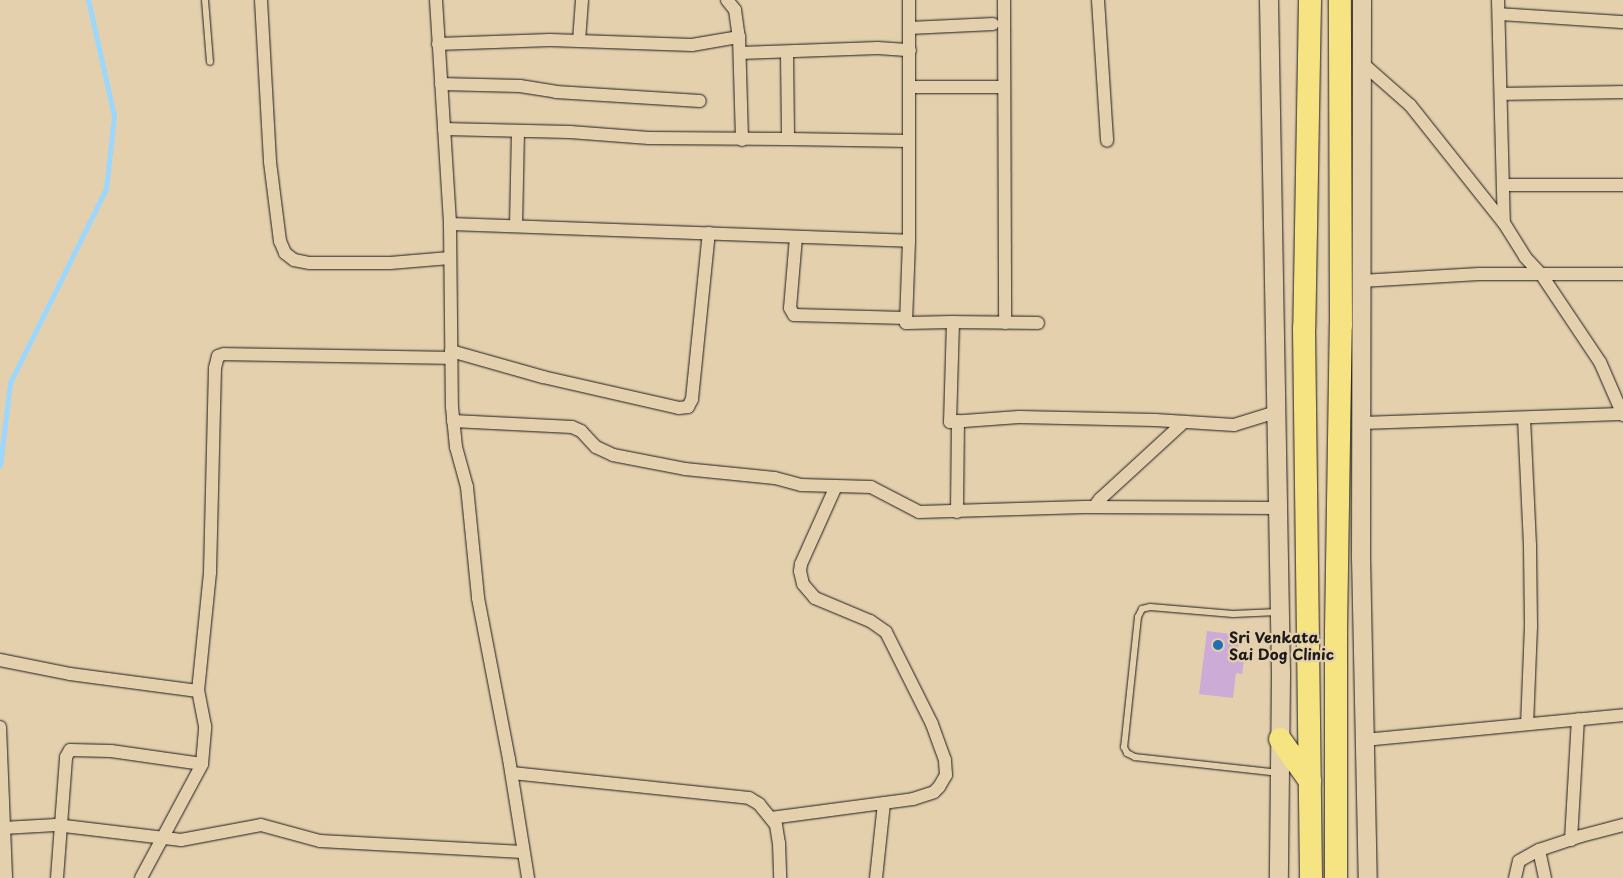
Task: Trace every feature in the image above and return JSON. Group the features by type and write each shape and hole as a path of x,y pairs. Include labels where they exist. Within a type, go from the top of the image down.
{"highway":[{"path":"1310,0 1304,328 1311,878"},
{"path":"1336,878 1336,630 1341,324 1340,0"},
{"path":"1280,740 1310,781"}],"street":[{"path":"261,0 270,162 280,241 285,253 294,260 310,263 390,263 450,258"},
{"path":"436,0 450,224 453,421 456,447 467,487 478,598 512,773 528,878"},
{"path":"579,42 582,0"},
{"path":"727,0 735,10 739,37 742,140"},
{"path":"910,0 909,241 906,323 1038,323"},
{"path":"1004,0 1005,323"},
{"path":"1098,0 1107,141"},
{"path":"1269,0 1280,612 1279,878"},
{"path":"1362,0 1361,557 1368,878"},
{"path":"1498,0 1504,223"},
{"path":"1499,14 1623,22"},
{"path":"910,28 993,24"},
{"path":"438,44 542,40 692,45 739,37"},
{"path":"740,53 786,53 878,48 910,50"},
{"path":"786,53 788,139"},
{"path":"1361,62 1410,106 1504,223 1525,257 1541,274 1600,362 1622,415 1361,423"},
{"path":"441,84 520,86 556,92 700,101"},
{"path":"909,87 1004,86"},
{"path":"1501,94 1623,92"},
{"path":"444,129 742,140 909,141"},
{"path":"516,226 518,131"},
{"path":"1503,185 1623,185"},
{"path":"450,224 909,241"},
{"path":"141,878 202,764 205,726 198,691 210,572 215,368 218,356 224,354 451,355 679,408 688,407 692,399 710,233"},
{"path":"796,237 790,308 794,315 906,318"},
{"path":"1361,281 1479,274 1623,274"},
{"path":"954,322 950,422 1019,417 1234,425 1276,412"},
{"path":"1524,418 1531,626 1527,724"},
{"path":"453,421 572,427 581,431 596,446 613,455 685,469 775,478 801,485 876,488 888,497 919,512 1094,507 1278,508"},
{"path":"957,512 958,421"},
{"path":"1094,507 1103,496 1184,422"},
{"path":"771,818 913,799 934,792 946,775 945,760 932,724 886,632 870,621 815,598 803,584 800,571 801,564 836,486"},
{"path":"0,660 70,674 198,691"},
{"path":"1365,740 1623,715"},
{"path":"1570,840 1578,719"},
{"path":"0,727 6,878"},
{"path":"57,878 66,757 70,750 111,750 202,764"},
{"path":"512,773 740,795 759,804 771,818 778,832 780,878"},
{"path":"876,878 884,803"},
{"path":"3,834 62,825 163,838 194,838 261,826 320,841 523,852"},
{"path":"1515,878 1519,861 1539,850 1623,825"},
{"path":"1539,850 1545,878"}],"lane":[{"path":"205,0 210,62"},
{"path":"1280,612 1228,614 1150,607 1142,609 1138,617 1124,747 1127,754 1135,756 1280,773"}],"building":[{"path":"1207,631 1240,635 1237,660 1244,661 1242,674 1236,673 1233,698 1199,694"}],"waterway":[{"path":"0,466 10,383 106,189 114,116 88,0"}],"place":[{"name":"Sri Venkata Sai Dog Clinic","path":"1218,645"}]}
